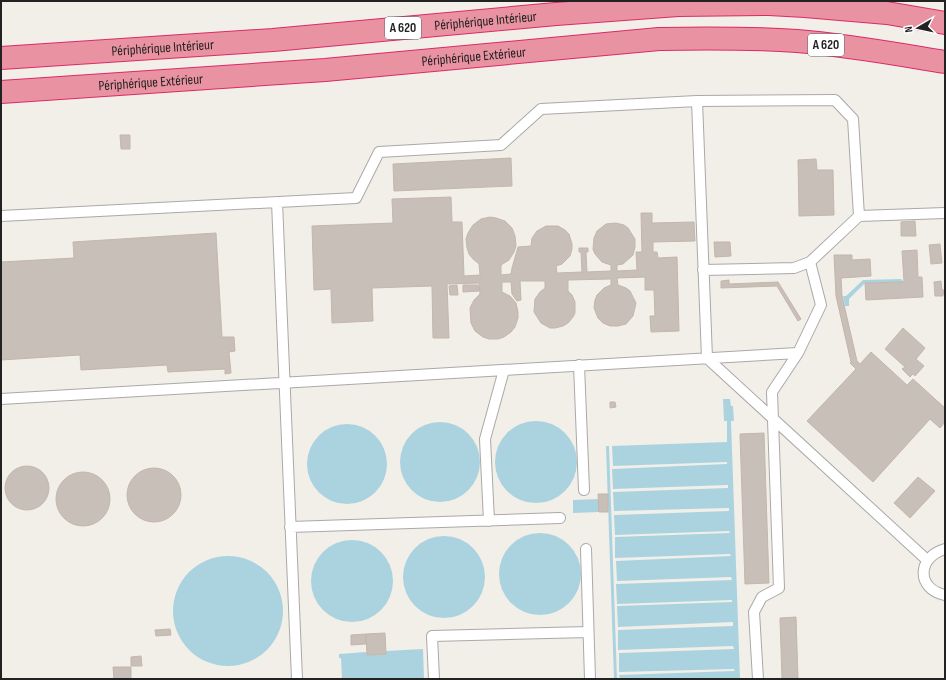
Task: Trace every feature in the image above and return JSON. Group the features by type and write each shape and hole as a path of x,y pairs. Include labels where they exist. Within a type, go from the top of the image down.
{"highway":[{"name":"Périphérique Intérieur","path":"1,58 258,41 556,14 678,5 768,4 887,13 945,23"},
{"name":"Périphérique Extérieur","path":"1,92 154,83 325,70 659,39 706,38 797,41 876,50 945,62"}],"lane":[{"path":"1,216 356,198 379,152 501,145 541,109 697,101 835,100 853,119 859,216"},
{"path":"697,101 707,358 927,560"},
{"path":"277,202 297,679"},
{"path":"703,270 794,268 810,262 859,216 945,213"},
{"path":"758,679 754,612 762,597 779,588 772,392 798,353 821,305 810,262"},
{"path":"1,399 798,353"},
{"path":"579,365 584,490"},
{"path":"489,520 485,439 504,370"},
{"path":"290,527 560,518"},
{"path":"586,549 590,679"},
{"path":"945,549 935,552 927,560 924,570 926,583 936,593 945,595"},
{"path":"434,679 432,636 588,632"}],"water":[{"path":"901,279 904,282 865,283 849,299 849,306 845,306 843,296 846,296 863,280"},
{"path":"723,399 730,399 731,406 733,406 734,421 731,421 740,679 620,679 619,675 735,671 734,669 619,672 619,653 734,649 733,646 618,650 618,630 733,626 733,622 618,627 617,606 732,602 732,600 617,604 616,584 732,580 731,577 617,581 616,561 731,556 730,554 615,558 615,537 730,533 729,531 615,535 614,515 729,511 729,508 614,511 613,492 728,488 728,485 613,489 612,469 727,464 727,462 613,466 612,446 727,442 727,421 724,421"},
{"path":"536,421 552,424 565,433 574,446 577,462 574,478 565,491 552,500 536,503 520,500 507,491 498,478 495,462 498,446 507,433 520,424"},
{"path":"432,422 448,422 469,433 480,454 480,470 469,491 448,502 432,502 418,496 411,491 406,484 400,470 400,454 406,440 411,433 418,428"},
{"path":"347,424 362,427 375,436 384,449 387,464 384,479 375,492 362,501 347,504 332,501 319,492 310,479 307,464 310,449 319,436 332,427"},
{"path":"606,446 609,446 617,679 614,679"},
{"path":"599,499 599,512 573,513 573,500"},
{"path":"540,533 556,536 569,545 578,558 581,574 578,590 569,603 556,612 540,615 524,612 511,603 502,590 499,574 502,558 511,545 524,536"},
{"path":"444,536 460,540 473,548 481,561 485,577 481,593 473,606 460,614 444,618 428,614 415,606 407,593 403,577 407,561 415,548 428,540"},
{"path":"352,540 368,543 381,552 390,565 393,581 390,597 381,610 368,619 352,622 336,619 323,610 314,597 311,581 314,565 323,552 336,543"},
{"path":"228,556 249,560 267,572 279,590 283,611 279,632 267,650 249,662 228,666 207,662 189,650 177,632 173,611 177,590 189,572 207,560"},
{"path":"423,649 424,679 342,679 341,658 339,658 339,654 366,652 367,655 386,654 386,651"}],"building":[{"path":"120,135 130,135 130,149 121,149"},
{"path":"511,158 512,186 394,191 393,164"},
{"path":"816,159 817,170 833,170 834,215 799,216 798,160"},
{"path":"451,197 452,222 462,222 464,276 480,275 479,264 469,254 466,239 473,225 481,219 490,217 505,221 512,228 515,236 516,246 514,252 509,260 501,265 501,275 511,274 518,247 531,246 532,238 537,231 546,226 558,226 565,230 569,234 572,244 570,256 562,264 556,266 557,273 582,272 581,252 579,252 579,248 588,248 588,252 586,252 587,272 611,271 611,265 602,262 595,254 593,249 594,238 597,231 606,224 616,223 624,225 628,228 635,239 633,255 623,264 617,265 617,271 637,270 636,252 642,252 641,213 652,213 652,223 694,222 695,241 653,242 653,252 657,252 658,258 677,257 679,331 651,332 650,316 655,316 654,290 645,290 645,277 617,278 618,285 630,291 636,303 633,316 626,324 618,326 610,326 603,323 598,318 594,308 597,295 604,288 611,285 611,279 568,280 568,291 572,295 575,302 575,313 568,323 555,328 550,328 541,323 534,312 535,299 545,288 545,281 520,281 521,300 517,301 512,294 511,282 502,282 502,292 510,296 516,303 518,318 515,327 511,332 498,339 483,337 475,331 471,323 470,308 474,300 480,294 479,283 447,284 449,338 433,338 432,286 372,288 373,321 332,323 331,289 314,290 312,226 393,223 392,199"},
{"path":"915,221 916,236 901,236 901,222"},
{"path":"216,233 222,337 234,337 235,351 229,352 231,373 225,374 225,369 168,372 167,365 81,370 80,355 1,360 1,262 74,258 73,242"},
{"path":"714,242 730,242 731,256 715,257"},
{"path":"940,244 942,263 931,264 929,245"},
{"path":"917,250 918,277 922,277 923,297 866,300 865,283 904,282 902,251"},
{"path":"834,255 852,255 852,260 870,259 871,276 841,278 842,296 857,361 860,364 871,352 907,385 913,379 945,408 945,422 940,428 930,419 873,482 807,421 856,369 850,363 836,296"},
{"path":"729,280 729,284 778,282 801,319 798,321 777,286 721,288 721,281"},
{"path":"941,281 942,290 945,290 945,293 943,296 935,296 934,282"},
{"path":"457,285 458,295 450,295 449,286"},
{"path":"463,285 478,285 479,291 463,292"},
{"path":"903,328 925,348 916,359 924,366 915,376 913,374 910,377 902,369 905,367 885,349"},
{"path":"610,402 615,402 616,407 610,408"},
{"path":"764,433 769,583 745,584 740,434"},
{"path":"23,466 31,466 43,472 49,484 49,492 43,504 31,510 23,510 11,504 5,492 5,484 11,472"},
{"path":"154,468 164,470 173,476 179,485 181,495 179,505 173,514 164,520 154,522 144,520 135,514 129,505 127,495 129,485 135,476 144,470"},
{"path":"78,472 88,472 98,476 106,484 110,494 110,504 106,514 98,522 88,526 78,526 68,522 60,514 56,504 56,494 60,484 68,476"},
{"path":"918,477 935,491 910,518 894,503"},
{"path":"598,494 608,494 608,512 599,512"},
{"path":"796,617 798,679 782,679 780,618"},
{"path":"170,629 171,635 156,636 155,630"},
{"path":"385,633 386,654 367,655 366,634"},
{"path":"366,634 366,644 351,645 351,635"},
{"path":"141,656 142,666 131,666 131,657"},
{"path":"113,667 131,667 131,679 114,679"}]}
